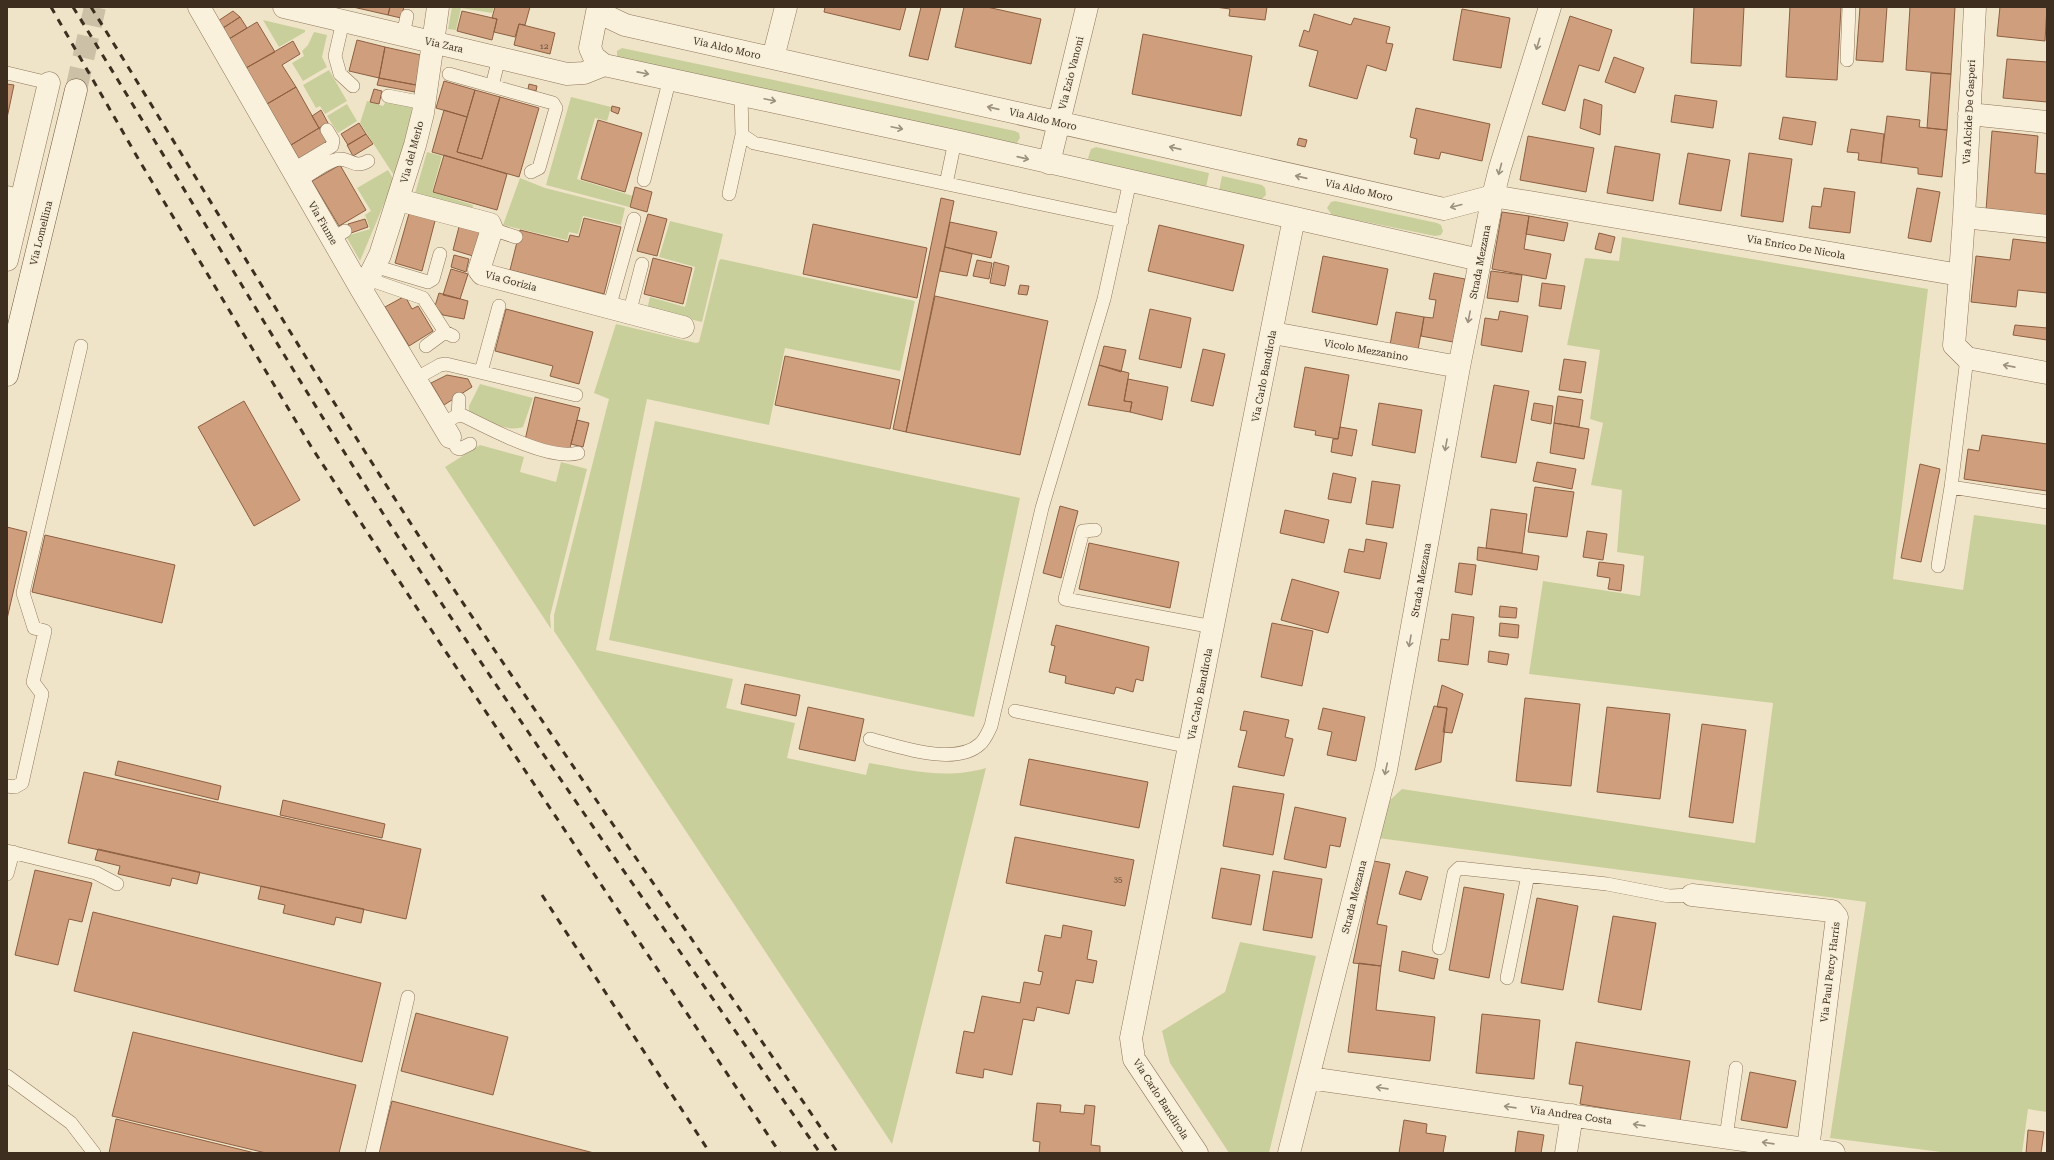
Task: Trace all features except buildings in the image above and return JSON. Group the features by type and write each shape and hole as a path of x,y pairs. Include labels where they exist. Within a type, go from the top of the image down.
{"street":[{"name":"Via Fiume","path":"199,7 296,175 368,278 415,379 455,430"},
{"name":"Via Zara","path":"284,7 343,21 405,26 433,42 567,74 584,73 604,65"},
{"name":"Via del Merlo","path":"368,278 399,200 415,145 424,103 438,7"},
{"name":"Via Aldo Moro","path":"599,7 604,15 625,25 1444,209 1493,196"},
{"path":"599,7 590,48 594,57 604,65 670,78 955,141 1480,260"},
{"path":"773,58 786,7"},
{"name":"Via Ezio Vanoni","path":"1049,163 1087,7"},
{"name":"Strada Mezzana","path":"1289,1153 1386,770 1459,367 1493,196 1500,168 1550,7"},
{"name":"Via Alcide De Gasperi","path":"1964,217 1975,7"},
{"path":"7,260 14,199 49,83"},
{"name":"Via Lomellina","path":"7,375 76,90"},
{"path":"1969,114 2047,122"},
{"name":"Via Enrico De Nicola","path":"1493,196 1960,275"},
{"path":"399,200 483,220"},
{"path":"2047,226 1964,217 1954,345 1967,358 2047,374"},
{"name":"Via Carlo Bandirola","path":"1196,1153 1134,1060 1132,1038 1273,333 1294,218"},
{"name":"Via Gorizia","path":"483,220 479,270 482,274 682,327"},
{"name":"Vicolo Mezzanino","path":"1273,333 1459,367"},
{"name":"Via Paul Percy Harris","path":"1692,895 1832,911 1837,917 1808,1149"},
{"name":"Via Andrea Costa","path":"1309,1078 1834,1153"},
{"path":"1566,1153 1572,1116"}],"lane":[{"path":"1847,60 1849,7"},
{"path":"343,21 335,56 340,74 353,86"},
{"path":"492,86 499,58"},
{"path":"7,73 49,83"},
{"path":"449,74 553,102 556,108 539,168 532,172"},
{"path":"644,180 670,78"},
{"path":"729,194 742,135 741,94"},
{"path":"388,96 424,103"},
{"path":"296,175 332,146 333,140 327,130"},
{"path":"742,135 754,143 1122,221"},
{"path":"946,184 955,141"},
{"path":"296,175 336,159 344,159 353,164 362,164 368,161"},
{"path":"870,739 931,754 964,753 980,744 991,726 1042,508 1104,299 1130,181"},
{"path":"609,308 634,219"},
{"path":"483,220 516,237"},
{"path":"368,278 428,282 433,279 440,254"},
{"path":"629,314 642,264"},
{"path":"368,278 423,298 449,334 426,346"},
{"path":"481,372 499,306"},
{"path":"7,786 15,788 22,783 42,694 33,682 45,631 34,628 23,593 81,346"},
{"path":"1938,566 1951,487 1967,358"},
{"path":"415,379 440,365 446,364 576,395"},
{"path":"459,399 455,430 517,442 569,456 578,454"},
{"path":"1951,487 2047,502"},
{"path":"1095,530 1083,531 1065,599 1213,627"},
{"path":"1015,711 1190,747"},
{"path":"7,874 10,851 96,873 117,884"},
{"path":"1439,948 1454,873 1459,868 1607,884 1669,896 1692,895"},
{"path":"1507,978 1528,875"},
{"path":"372,1153 408,997"},
{"path":"1726,1137 1736,1068"},
{"path":"7,1076 71,1123 94,1153"}],"green space":[{"path":"452,7 494,7 492,13 461,8 456,30 448,29"},
{"path":"263,20 305,30 305,32 279,47"},
{"path":"314,32 327,35 322,57 327,67 303,81 292,63 304,56 302,51 308,45"},
{"path":"622,48 1015,131 1019,133 1020,138 1017,143 1013,143 617,57 617,51"},
{"path":"329,70 347,101 325,114 320,106 316,108 303,85"},
{"path":"571,97 611,107 607,121 595,118 577,179 633,196 629,207 546,185"},
{"path":"387,100 412,107 410,127 395,177 360,123 367,101 383,106"},
{"path":"347,104 357,121 338,133 327,116"},
{"path":"1096,147 1209,173 1206,188 1092,162 1088,158 1091,149"},
{"path":"427,152 442,156 432,192 473,205 471,212 414,197"},
{"path":"388,170 394,180 360,261 346,236 370,229 365,215 371,211 357,188"},
{"path":"1222,176 1262,185 1265,188 1266,195 1261,200 1219,191"},
{"path":"520,178 545,188 625,208 621,225 583,216 578,234 569,232 567,240 503,225"},
{"path":"1335,201 1437,223 1441,225 1443,231 1441,235 1435,236 1332,215 1327,208 1331,202"},
{"path":"670,221 723,234 702,322 647,309 650,297 685,307 695,267 659,257"},
{"path":"1622,237 1928,289 1893,579 1963,590 1974,515 2047,525 2047,1112 2028,1109 2022,1153 1949,1153 1830,1138 1866,902 1378,838 1388,802 1402,789 1755,843 1773,703 1529,674 1543,581 1640,596 1644,556 1617,552 1622,490 1591,485 1603,423 1590,419 1600,350 1567,345 1585,258 1619,261"},
{"path":"721,259 915,301 900,371 785,348 769,425 647,399 596,650 733,679 726,708 795,723 787,758 866,775 869,763 913,771 942,774 971,772 986,768 892,1144 554,631 554,615 609,399 594,393 616,324 696,343 699,342 719,261"},
{"path":"480,384 533,398 523,427 502,427 469,411 469,406"},
{"path":"655,421 1020,498 974,717 609,640"},
{"path":"480,445 524,457 520,472 556,482 561,462 587,469 550,616 551,629 445,467"},
{"path":"1240,942 1316,956 1269,1153 1229,1153 1170,1063 1162,1031 1225,992"}],"tunnel":[{"path":"76,90 95,7"}],"railway":[{"path":"51,7 139,160 312,448 434,634 780,1153"},
{"path":"73,7 298,378 438,598 532,738 820,1153"},
{"path":"91,7 314,370 451,585 838,1153"},
{"path":"542,895 710,1153"}]}
